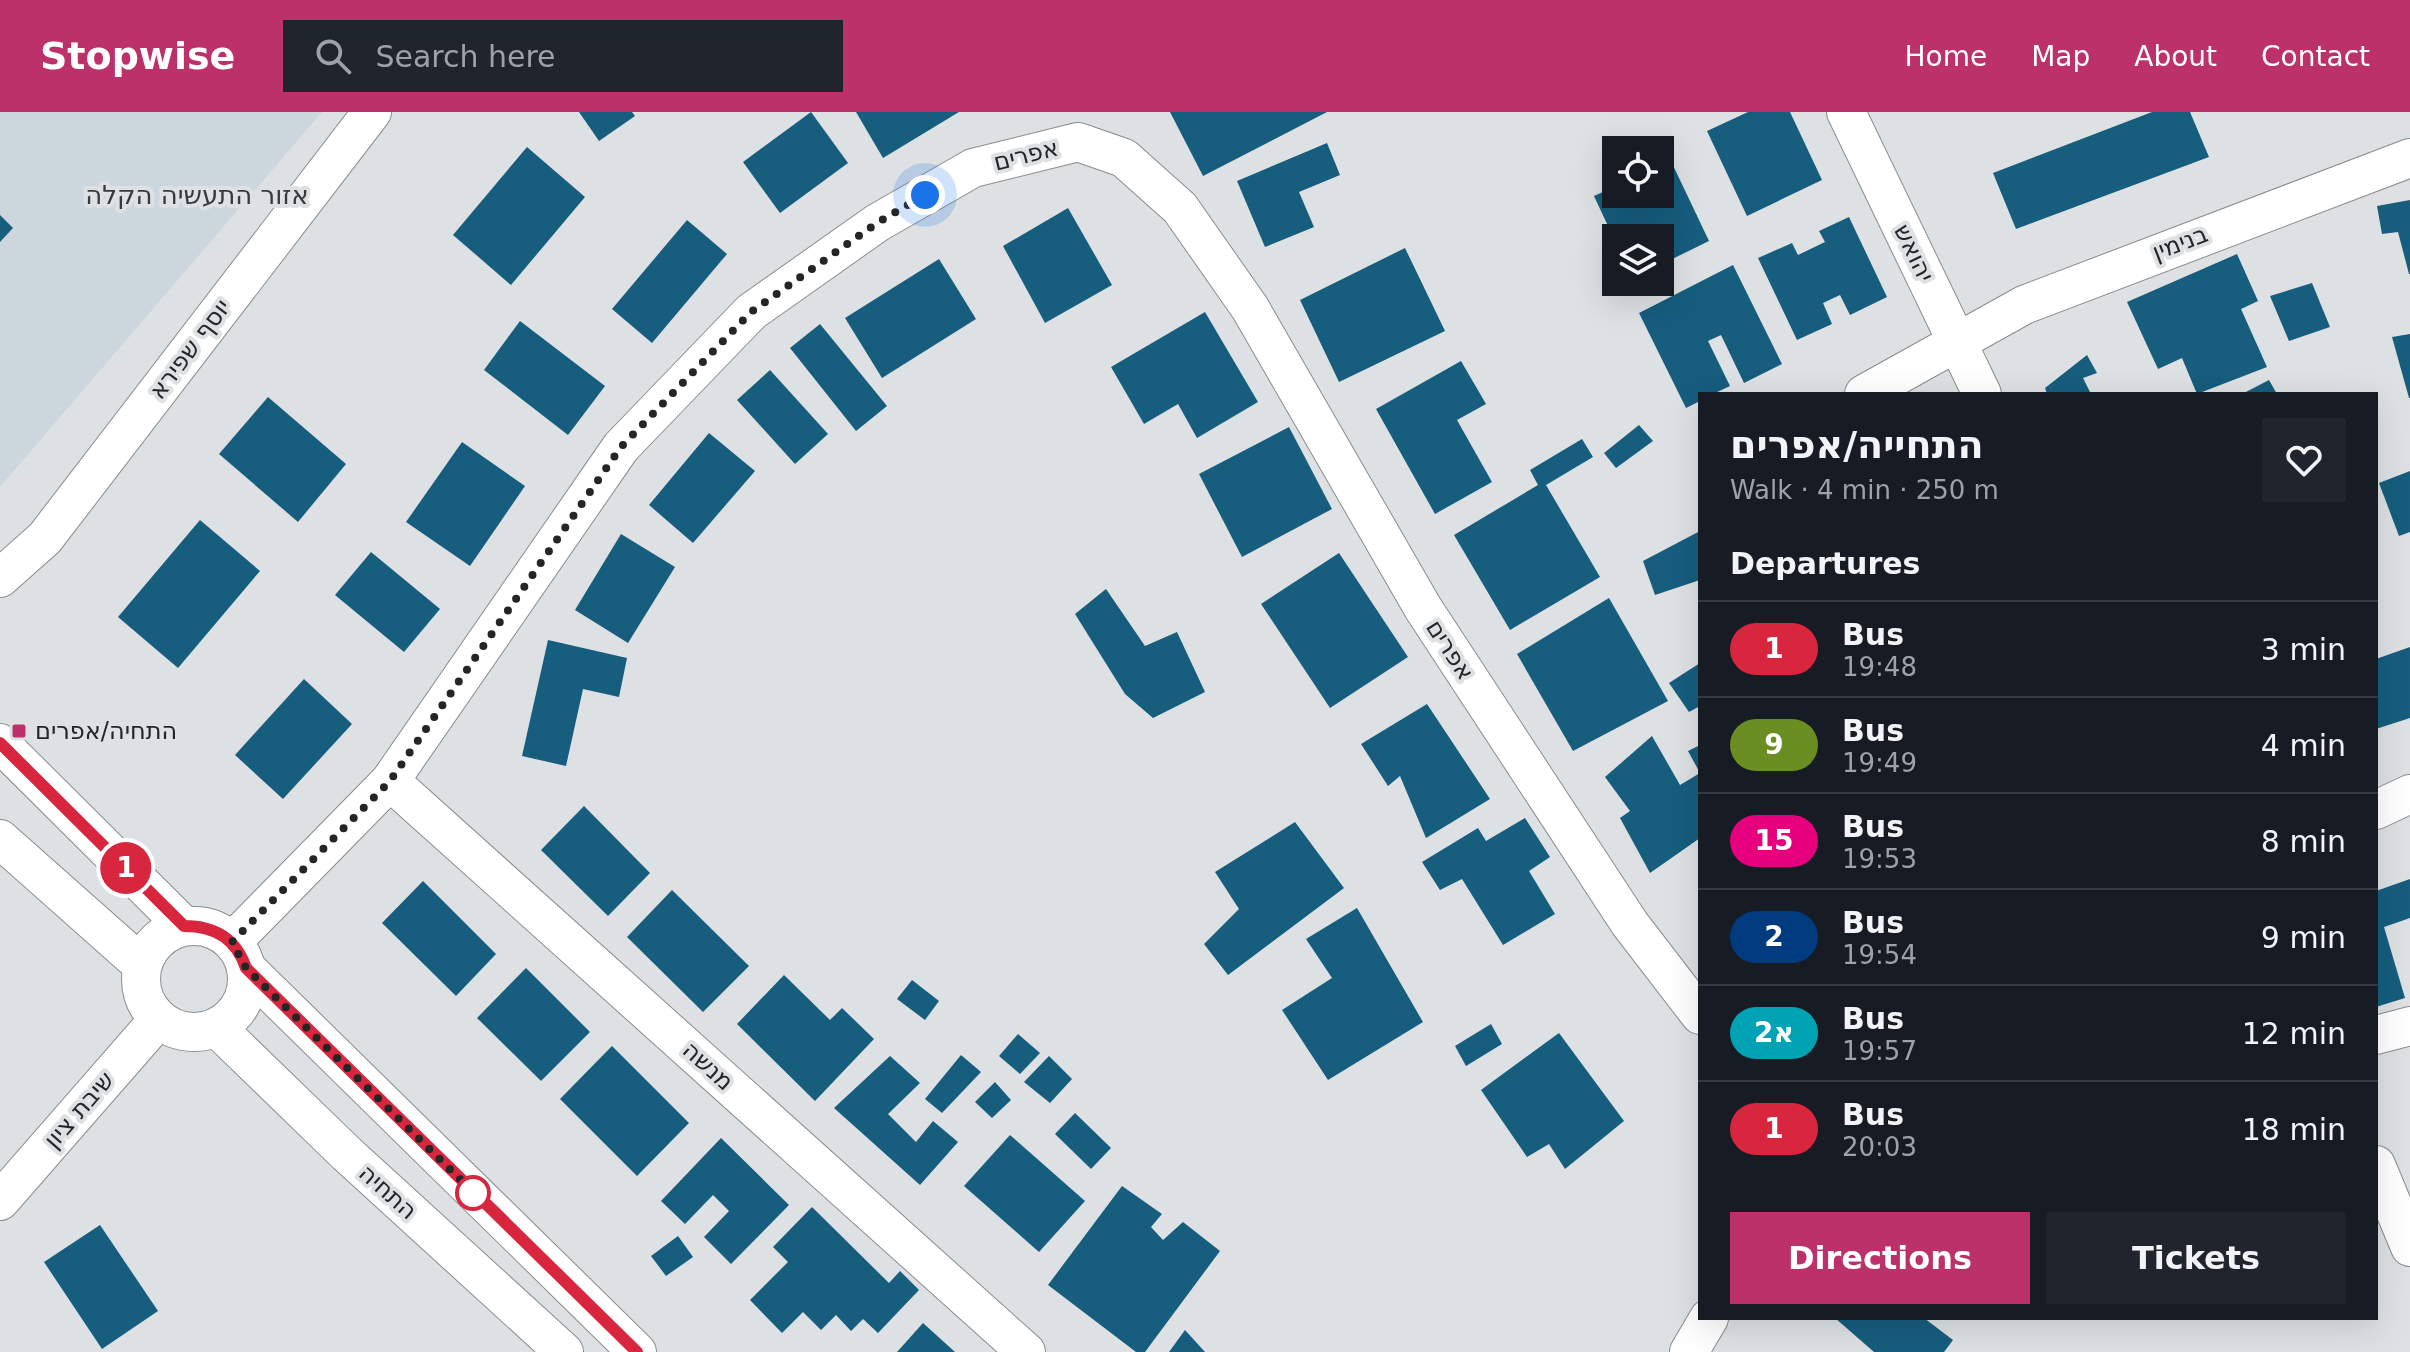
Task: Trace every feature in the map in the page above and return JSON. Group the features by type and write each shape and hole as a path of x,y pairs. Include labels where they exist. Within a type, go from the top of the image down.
{"street":[{"name":"יוסף שפירא","path":"0,578 45,538 372,112"},
{"name":"יהואש","path":"1846,112 1981,392"},
{"name":"אפרים","path":"239,955 390,781 621,447 751,312 877,223 973,168 1078,142 1124,158 1180,208 1250,308 1423,608 1630,924 1698,1012"},
{"name":"בנימין","path":"1868,392 2024,305 2410,158"},
{"path":"0,743 184,926"},
{"name":"מנשה","path":"390,781 1026,1352"},
{"path":"2378,809 2410,794"},
{"path":"0,839 142,965"},
{"path":"239,955 247,986 242,1003 217,1028 186,1033 158,1020 142,995 142,965 158,939 184,926 210,929 239,955 637,1352"},
{"name":"שיבת ציון","path":"0,1201 158,1020"},
{"path":"2378,1034 2410,1026"},
{"name":"התחיה","path":"217,1028 347,1154 564,1352"},
{"path":"2378,1170 2410,1247"},
{"path":"1689,1352 1708,1320"}],"shaded area":[{"path":"0,112 322,112 0,487"}],"building":[{"path":"579,112 632,112 635,116 599,141"},
{"path":"811,112 848,163 780,213 743,162"},
{"path":"856,112 959,112 883,158"},
{"path":"1170,112 1327,112 1203,176"},
{"path":"1748,112 1790,112 1822,180 1747,216 1707,131"},
{"path":"2152,112 2190,112 2209,157 2016,229 1993,173"},
{"path":"1327,143 1340,175 1299,192 1314,227 1265,247 1237,181"},
{"path":"527,147 585,197 511,285 453,235"},
{"path":"1674,167 1709,241 1674,258 1674,224 1607,224 1594,196 1602,192 1602,208 1674,208"},
{"path":"2410,200 2409,274 2398,232 2382,234 2377,206"},
{"path":"1068,208 1112,285 1045,323 1003,246"},
{"path":"0,215 13,228 0,242"},
{"path":"1849,217 1887,297 1850,315 1840,295 1823,303 1832,324 1797,340 1758,258 1792,243 1798,255 1825,242 1819,231"},
{"path":"687,220 727,254 652,343 612,309"},
{"path":"1405,248 1445,331 1339,382 1300,300"},
{"path":"2237,254 2258,301 2241,309 2267,367 2196,392 2182,358 2158,369 2127,302"},
{"path":"939,259 976,319 882,378 845,318"},
{"path":"1733,265 1782,364 1744,383 1721,335 1708,341 1730,386 1717,392 1698,392 1698,402 1686,408 1639,313"},
{"path":"2312,283 2330,327 2289,341 2270,296"},
{"path":"1205,312 1258,402 1197,438 1178,404 1144,424 1111,367"},
{"path":"520,321 605,386 568,435 484,370"},
{"path":"820,324 887,406 856,431 790,348"},
{"path":"2410,334 2410,398 2409,398 2392,337"},
{"path":"2087,355 2097,373 2083,378 2090,392 2046,392 2045,388"},
{"path":"1461,361 1486,404 1457,420 1492,482 1435,514 1376,409"},
{"path":"770,370 828,434 795,464 737,400"},
{"path":"2269,380 2276,392 2246,392"},
{"path":"268,397 346,464 298,522 219,454"},
{"path":"1639,425 1653,441 1616,468 1604,453"},
{"path":"1289,427 1332,509 1242,557 1199,474"},
{"path":"709,433 755,471 693,543 649,505"},
{"path":"1582,439 1593,457 1546,485 1600,577 1510,630 1454,535 1538,485 1530,470"},
{"path":"462,442 525,486 470,566 406,522"},
{"path":"2410,471 2410,532 2399,536 2379,483"},
{"path":"200,520 260,571 178,668 118,617"},
{"path":"1698,532 1698,581 1655,595 1643,561"},
{"path":"621,534 675,567 628,643 575,610"},
{"path":"371,552 440,609 404,652 335,595"},
{"path":"1339,553 1408,657 1330,708 1261,604"},
{"path":"1106,589 1145,646 1177,632 1205,692 1153,718 1125,694 1075,614"},
{"path":"1609,598 1668,701 1573,751 1517,654"},
{"path":"548,640 627,658 619,697 583,689 566,766 522,756"},
{"path":"2410,647 2410,718 2378,728 2378,658"},
{"path":"1698,664 1698,707 1689,712 1669,683"},
{"path":"304,679 352,724 283,799 235,755"},
{"path":"1427,704 1490,799 1426,838 1400,776 1388,786 1361,744"},
{"path":"1652,736 1680,785 1698,774 1698,839 1650,873 1620,818 1630,811 1605,777"},
{"path":"1698,746 1698,769 1688,751"},
{"path":"584,806 650,873 608,916 541,850"},
{"path":"1525,818 1550,857 1529,871 1555,914 1503,945 1462,879 1440,890 1422,862 1478,828 1486,841"},
{"path":"1295,822 1344,888 1228,975 1204,944 1239,909 1215,872"},
{"path":"2410,879 2410,918 2384,927 2405,998 2378,1006 2378,890"},
{"path":"423,881 496,954 456,996 382,923"},
{"path":"672,890 749,966 703,1012 627,937"},
{"path":"1357,908 1423,1022 1328,1080 1282,1010 1332,978 1306,939"},
{"path":"526,968 590,1032 541,1081 477,1018"},
{"path":"784,975 830,1020 842,1008 874,1039 815,1101 737,1024"},
{"path":"912,980 939,1001 925,1020 897,999"},
{"path":"1491,1024 1502,1044 1466,1066 1455,1046"},
{"path":"1559,1033 1624,1121 1565,1169 1549,1144 1527,1157 1481,1090"},
{"path":"1018,1034 1040,1053 1020,1074 999,1056"},
{"path":"612,1046 689,1123 637,1176 560,1099"},
{"path":"961,1055 981,1072 942,1113 925,1099"},
{"path":"890,1056 920,1083 888,1114 916,1142 933,1121 958,1142 920,1185 834,1108"},
{"path":"1049,1056 1072,1079 1050,1103 1024,1082"},
{"path":"995,1082 1011,1100 992,1118 975,1102"},
{"path":"1075,1113 1111,1148 1091,1169 1055,1134"},
{"path":"1010,1135 1085,1201 1039,1252 964,1186"},
{"path":"721,1138 789,1205 731,1264 704,1237 729,1211 713,1195 685,1224 661,1201"},
{"path":"1122,1186 1162,1214 1151,1227 1163,1240 1183,1222 1220,1251 1145,1352 1136,1352 1048,1285"},
{"path":"812,1207 889,1283 900,1271 919,1290 878,1333 863,1319 851,1331 836,1315 821,1330 803,1312 782,1333 750,1300 788,1262 773,1247"},
{"path":"100,1225 158,1311 102,1349 44,1262"},
{"path":"678,1236 693,1257 666,1276 651,1256"},
{"path":"1837,1320 1927,1320 1953,1340 1944,1352 1874,1352"},
{"path":"923,1323 955,1352 897,1352"},
{"path":"1185,1330 1205,1352 1169,1352"}],"bus line":[{"name":"1","path":"0,743 184,926 202,926 219,932 232,942 246,968 637,1352"}],"place":[{"name":"התחיה/אפרים","path":"19,731"}],"district":[{"name":"אזור התעשיה הקלה","path":"197,195"}],"route":[{"path":"473,1193 477,1196 246,968 232,942 390,781 447,701 503,612 621,447 751,312 877,223 925,195"}]}
